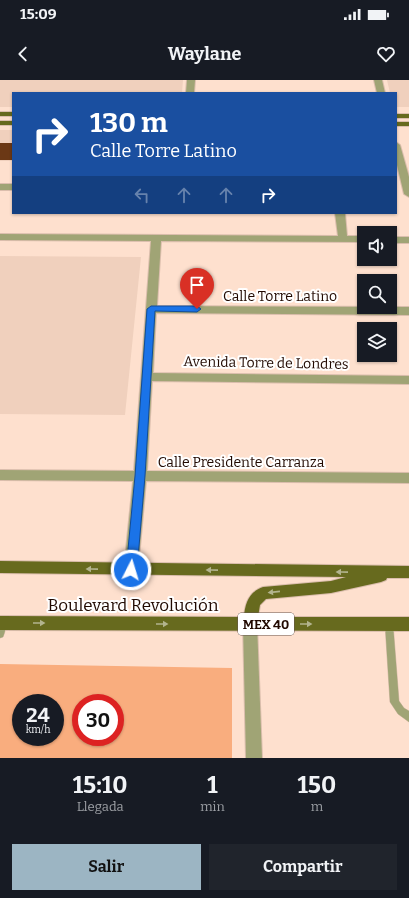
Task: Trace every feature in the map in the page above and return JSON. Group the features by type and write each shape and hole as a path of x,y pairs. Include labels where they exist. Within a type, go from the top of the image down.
{"main road":[{"path":"0,114 12,114"},
{"path":"397,116 409,116"},
{"path":"0,122 12,123"},
{"path":"397,124 409,124"},
{"path":"0,567 131,570 402,572"},
{"path":"250,624 253,603 256,597 263,593 331,587 402,572"},
{"name":"Boulevard Revolución","path":"1,626 409,624"}],"street":[{"path":"190,92 191,80"},
{"path":"378,80 381,92"},
{"path":"397,149 409,191"},
{"path":"0,187 12,187"},
{"path":"340,214 343,239"},
{"path":"0,237 357,239"},
{"path":"131,570 140,476 156,238"},
{"path":"397,240 409,240"},
{"name":"Calle Torre Latino","path":"151,309 409,310"},
{"name":"Avenida Torre de Londres","path":"146,377 409,380"},
{"name":"Calle Presidente Carranza","path":"0,475 409,478"},
{"path":"250,624 254,758"}],"lane":[{"path":"389,624 395,702 401,712 409,717"}],"shaded area":[{"path":"0,80 183,80 182,92 12,92 12,107 0,107"},
{"path":"387,80 409,80 409,107 397,107 397,92 390,92"},
{"path":"0,130 12,130 12,161 0,161"},
{"path":"0,256 141,257 125,415 0,414"},
{"path":"0,664 232,668 232,758 0,758"}],"building":[{"path":"0,143 12,143 12,160 0,160"}],"route":[{"path":"131,570 140,476 151,309 197,309"}]}
